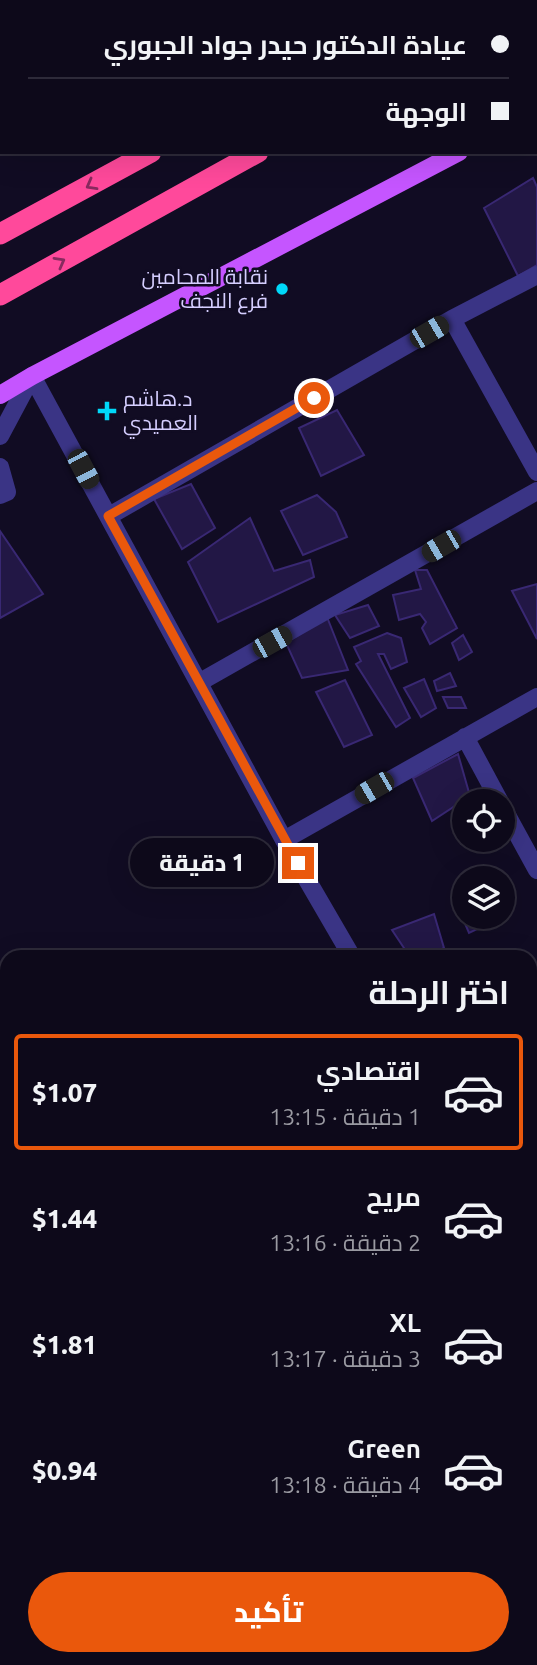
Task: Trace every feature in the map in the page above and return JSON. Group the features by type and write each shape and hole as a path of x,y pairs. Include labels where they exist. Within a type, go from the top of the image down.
{"highway":[{"path":"0,234 147,154"},
{"path":"0,295 254,154"}],"main road":[{"path":"0,395 455,154"}],"street":[{"path":"108,516 452,319 537,275"},
{"path":"452,319 537,472"},
{"path":"0,436 32,376"},
{"path":"32,376 284,840 348,950"},
{"path":"0,467 7,492 0,495"},
{"path":"200,682 537,491"},
{"path":"284,840 537,697"},
{"path":"465,737 493,789"},
{"path":"515,830 537,870"}],"building":[{"path":"533,178 537,187 537,265 518,276 484,208"},
{"path":"337,410 364,455 321,476 299,428"},
{"path":"191,484 215,528 182,549 154,499"},
{"path":"317,495 336,512 347,537 303,555 281,511"},
{"path":"250,518 274,571 310,560 314,577 218,622 188,562"},
{"path":"0,531 43,594 0,618"},
{"path":"415,570 427,570 457,628 430,644 422,628 426,622 420,614 399,620 393,595 421,589"},
{"path":"537,584 537,639 512,591"},
{"path":"368,605 379,626 350,638 335,615"},
{"path":"327,617 348,670 302,678 286,643"},
{"path":"387,633 401,638 407,662 391,669 384,654 378,654 410,718 396,727 356,664 361,661 354,647"},
{"path":"463,635 472,652 459,660 452,643"},
{"path":"450,673 456,686 437,691 434,681"},
{"path":"424,679 436,708 421,717 404,688"},
{"path":"345,680 372,735 344,747 316,692"},
{"path":"443,697 461,697 466,708 448,708"},
{"path":"458,754 468,789 452,789 452,808 432,821 413,778"},
{"path":"434,914 444,948 405,950 392,930"}],"place":[{"name":"نقابة المحامين فرع النجف","path":"282,289"},
{"name":"د.هاشم العميدي","path":"107,411"}],"route":[{"path":"298,863 108,516 314,398"}]}
